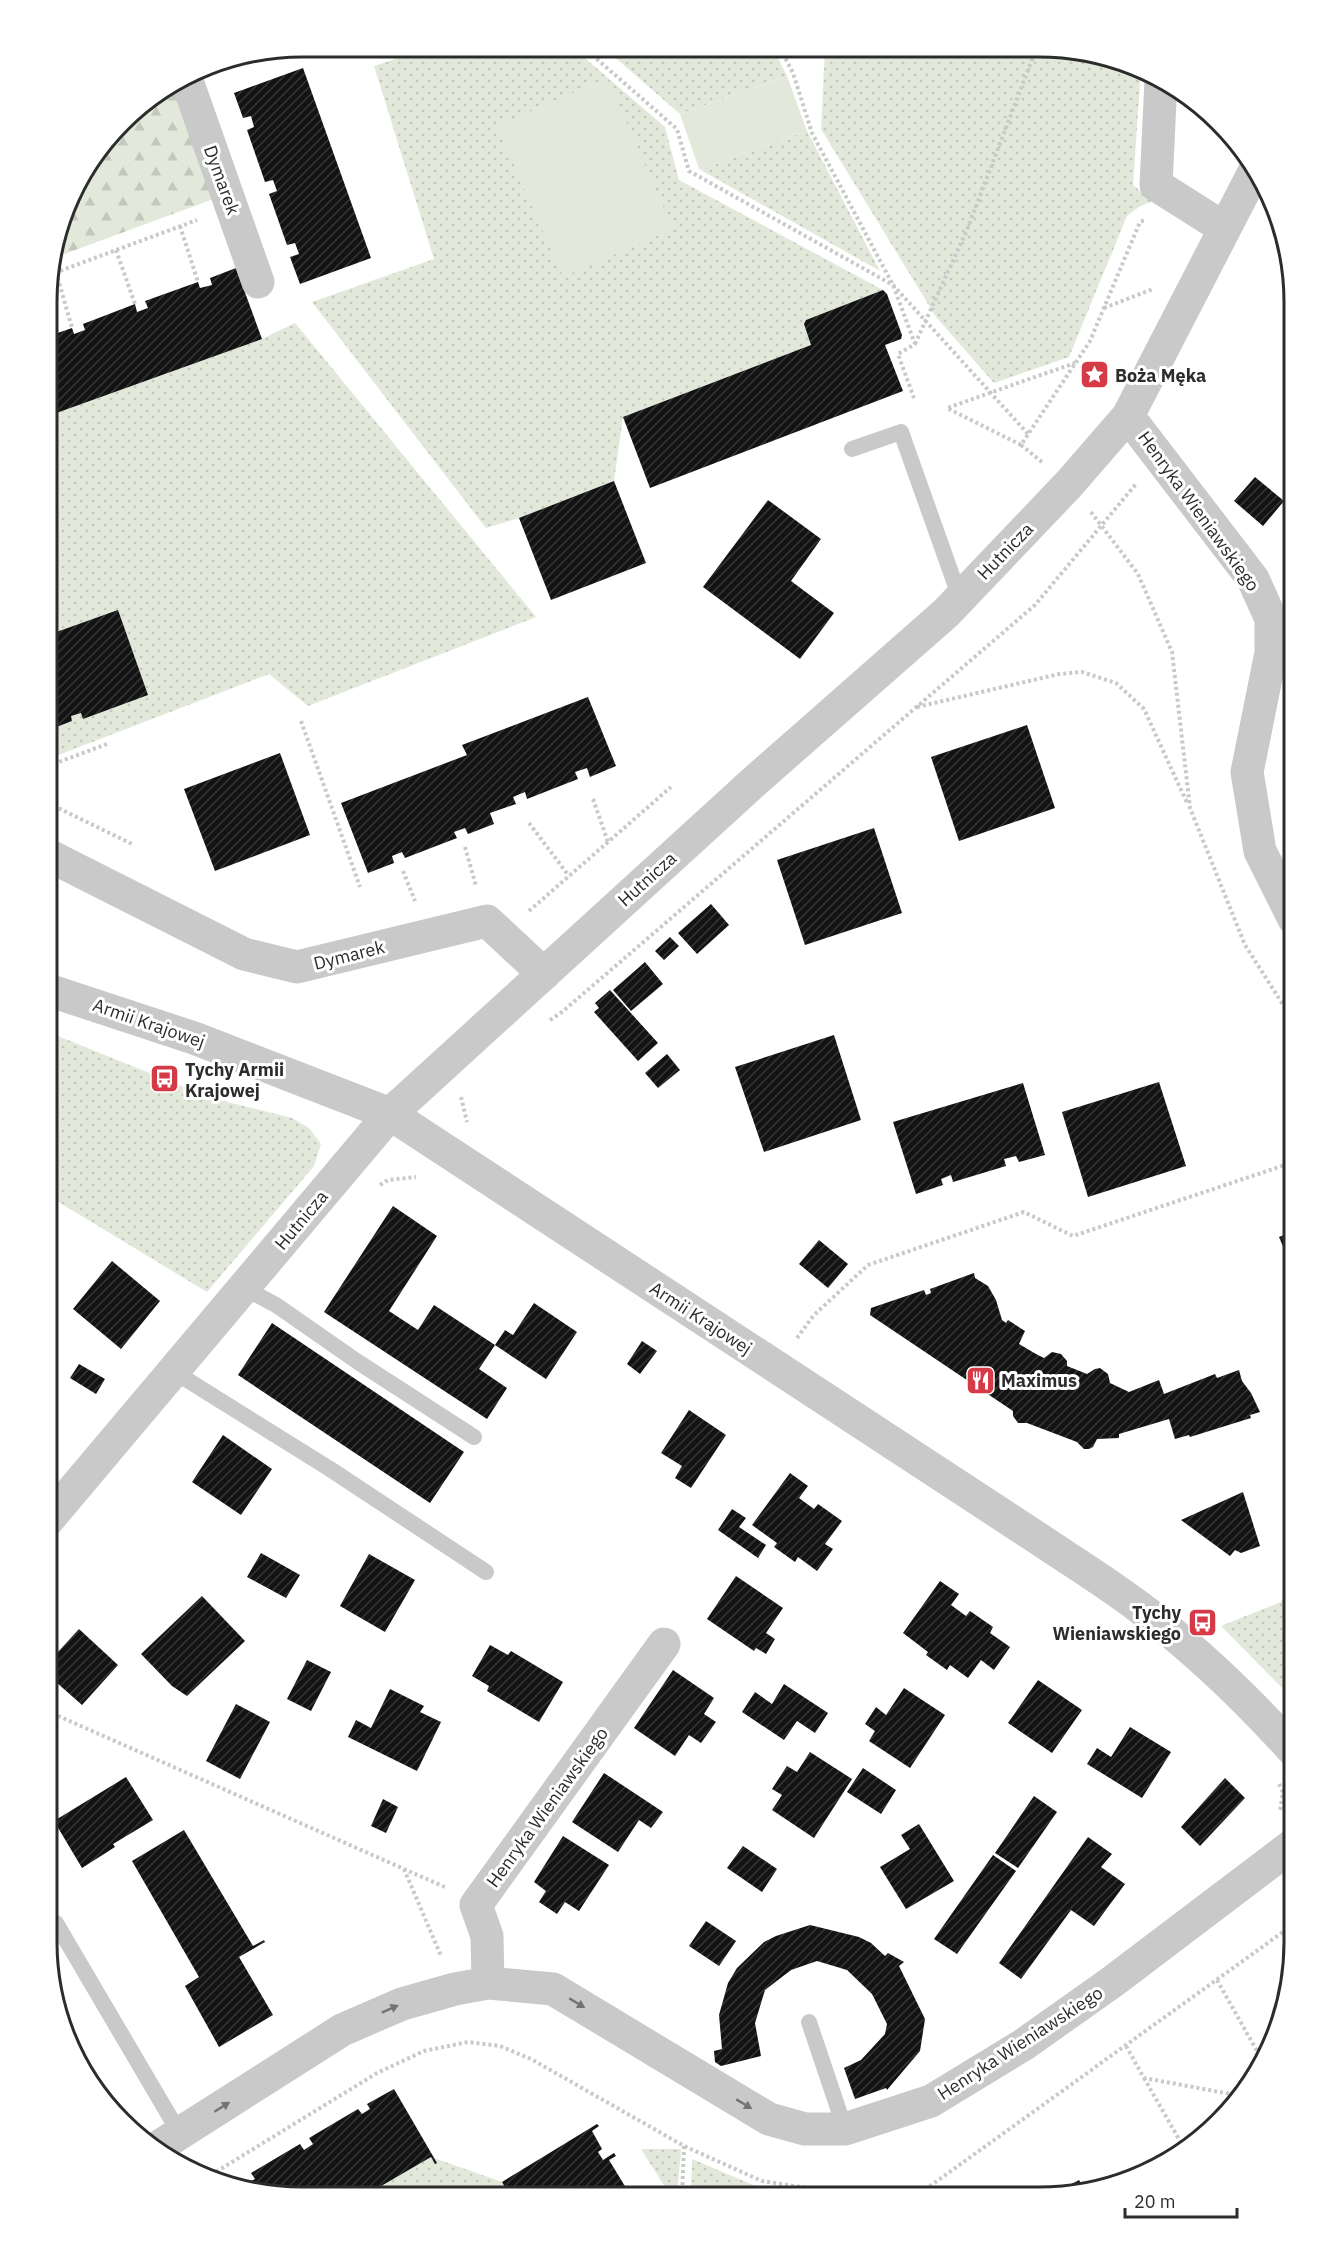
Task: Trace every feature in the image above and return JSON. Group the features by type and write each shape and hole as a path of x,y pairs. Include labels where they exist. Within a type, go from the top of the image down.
{"street":[{"name":"Dymarek","path":"189,85 258,282"},
{"path":"1160,90 1155,185 1224,228"},
{"name":"Hutnicza","path":"57,1509 390,1114 756,780 946,613 1069,484 1128,416 1250,179"},
{"name":"Henryka Wieniawskiego","path":"1128,416 1253,579 1271,619 1271,652 1247,772 1260,851 1284,899"},
{"name":"Dymarek","path":"57,860 244,954 297,967 487,921 544,974"},
{"name":"Armii Krajowej","path":"57,993 194,1038 390,1114 1036,1537 1138,1607 1191,1649 1270,1725 1284,1764"},
{"name":"Henryka Wieniawskiego","path":"488,1983 487,1936 476,1905 664,1644"},
{"name":"Henryka Wieniawskiego","path":"168,2142 342,2030 402,2004 455,1989 488,1983 553,1989 768,2119 805,2128 845,2129 931,2102 1023,2045 1113,1982 1284,1852"}],"lane":[{"path":"852,449 901,432 960,598"},
{"path":"244,1288 276,1305 358,1362 474,1437"},
{"path":"173,1371 330,1469 486,1572"},
{"path":"57,1925 168,2142"},
{"path":"809,2022 845,2129"}],"path":[{"path":"594,57 677,129 689,171 893,285 1028,434"},
{"path":"784,57 793,74 812,133 893,285 915,344"},
{"path":"915,401 898,354 915,344 926,321 967,230 1033,57"},
{"path":"1021,445 1090,341 1140,222 1168,213 1179,199"},
{"path":"59,271 232,207"},
{"path":"180,226 198,282"},
{"path":"116,250 135,304"},
{"path":"58,280 72,328"},
{"path":"1104,308 1161,285"},
{"path":"1075,363 947,408 1021,445 1069,484 1138,574 1172,652 1190,808"},
{"path":"542,1025 562,1012 1035,605 1101,525"},
{"path":"916,707 1059,674 1082,672 1116,683 1144,709 1190,808 1245,945 1284,1006"},
{"path":"301,721 360,887"},
{"path":"57,763 107,744"},
{"path":"593,799 608,842"},
{"path":"57,807 134,845"},
{"path":"529,823 569,876"},
{"path":"461,1095 467,1122 473,1130"},
{"path":"804,1346 795,1341 814,1315 868,1265 1024,1212 1073,1236 1284,1165"},
{"path":"374,1188 388,1180 413,1176 424,1179"},
{"path":"57,1715 404,1868 456,1892 476,1905"},
{"path":"1280,1814 1284,1764"},
{"path":"404,1868 455,1989"},
{"path":"930,2187 1284,1931"},
{"path":"1217,1980 1258,2052"},
{"path":"217,2171 377,2073 424,2051 468,2042 500,2046 531,2059 684,2146 762,2181 801,2187"},
{"path":"1126,2046 1180,2142"},
{"path":"1144,2078 1231,2094"},
{"path":"682,2187 684,2146"}],"green space":[{"path":"402,57 584,57 665,127 679,180 883,290 806,320 804,324 811,345 623,417 614,481 519,518 486,528 312,302 434,259 374,66"},
{"path":"614,57 778,57 787,76 680,114"},
{"path":"825,57 1039,57 1071,59 1102,65 1140,79 1133,185 1152,201 1127,216 1069,357 994,383 936,317 821,129"},
{"path":"787,76 807,131 699,169 680,114"},
{"path":"607,78 673,229 563,277 497,126"},
{"path":"183,89 219,197 62,255 76,208 98,166 141,118 166,98"},
{"path":"807,131 880,271 699,169"},
{"path":"295,323 536,617 308,706 269,674 57,756 57,413 262,339"},
{"path":"57,1036 211,1098 292,1118 309,1128 321,1144 314,1166 207,1292 57,1201"},
{"path":"1284,1597 1284,1690 1221,1626 1281,1602"},
{"path":"641,2149 681,2149 678,2187 665,2187"},
{"path":"431,2157 502,2182 505,2187 379,2187"},
{"path":"692,2159 758,2187 691,2187"}],"building":[{"path":"303,68 371,258 300,284 290,257 299,254 295,243 287,245 269,194 277,191 273,180 265,182 247,130 254,127 251,116 243,118 234,93"},
{"path":"236,268 262,339 57,413 57,333 72,328 74,334 85,330 83,324 135,304 137,312 148,308 145,301 198,282 200,288 212,285 210,278"},
{"path":"883,290 887,294 902,335 901,339 885,345 903,391 650,488 623,417 811,345 804,324 806,320"},
{"path":"1255,477 1284,501 1263,526 1234,501"},
{"path":"614,481 646,563 551,600 519,518"},
{"path":"768,500 821,539 791,581 834,613 800,659 703,587"},
{"path":"118,610 148,695 83,719 81,713 71,716 72,721 57,727 57,632"},
{"path":"588,697 616,766 590,777 587,768 575,772 578,779 527,799 525,792 513,797 516,804 490,813 494,824 468,834 465,828 454,832 457,838 405,858 402,852 392,856 394,863 368,873 341,803 467,755 462,745"},
{"path":"1027,725 1055,808 959,841 931,757"},
{"path":"280,753 310,835 215,871 184,789"},
{"path":"874,828 902,913 805,945 777,860"},
{"path":"711,904 729,925 697,954 678,933"},
{"path":"670,937 679,946 664,960 655,951"},
{"path":"645,962 663,984 631,1011 613,990"},
{"path":"610,990 658,1043 638,1061 594,1012 599,1008 595,1003"},
{"path":"834,1035 861,1120 764,1152 735,1067"},
{"path":"667,1054 680,1070 658,1088 645,1073"},
{"path":"1159,1082 1186,1166 1088,1197 1062,1112"},
{"path":"1023,1083 1045,1155 1019,1162 1016,1156 1004,1159 1006,1166 953,1182 951,1175 941,1179 943,1185 916,1194 893,1122"},
{"path":"393,1206 437,1236 389,1311 418,1330 434,1305 495,1345 479,1369 507,1388 487,1419 324,1312"},
{"path":"1284,1235 1284,1249 1279,1237"},
{"path":"819,1240 848,1264 828,1288 799,1264"},
{"path":"112,1261 160,1301 121,1349 73,1309"},
{"path":"974,1273 975,1278 988,1286 996,1300 1002,1320 1006,1323 1008,1320 1025,1331 1019,1344 1044,1358 1052,1352 1061,1354 1067,1361 1067,1366 1087,1374 1100,1368 1108,1374 1110,1383 1129,1392 1159,1380 1164,1394 1215,1374 1217,1378 1239,1370 1242,1381 1260,1412 1250,1415 1251,1418 1190,1437 1189,1435 1175,1439 1169,1419 1119,1434 1119,1438 1097,1439 1093,1447 1089,1449 1084,1449 1077,1442 1027,1423 1018,1423 1013,1416 1013,1411 870,1315 871,1308 924,1290 926,1295 931,1293 930,1289"},
{"path":"534,1303 577,1332 546,1379 495,1345 505,1330 513,1335"},
{"path":"272,1323 464,1452 430,1503 238,1375"},
{"path":"642,1341 657,1351 640,1374 627,1364"},
{"path":"79,1364 105,1379 96,1394 70,1378"},
{"path":"689,1410 726,1435 691,1488 675,1478 682,1466 661,1453"},
{"path":"223,1435 272,1469 241,1515 192,1482"},
{"path":"790,1473 808,1486 799,1498 814,1509 818,1504 842,1521 825,1544 833,1549 817,1571 798,1557 795,1562 774,1547 777,1543 752,1525"},
{"path":"1243,1492 1260,1546 1241,1553 1235,1550 1230,1556 1181,1520"},
{"path":"732,1509 746,1518 739,1527 766,1545 758,1558 718,1530"},
{"path":"261,1553 300,1575 286,1598 247,1577"},
{"path":"369,1554 415,1580 385,1632 340,1606"},
{"path":"736,1576 783,1608 766,1633 775,1639 766,1654 756,1648 754,1651 707,1619"},
{"path":"940,1581 959,1594 951,1605 966,1616 970,1611 993,1627 990,1633 1010,1647 994,1670 981,1660 968,1678 950,1665 947,1670 926,1655 928,1652 903,1633"},
{"path":"202,1596 245,1641 187,1696 172,1686 141,1654"},
{"path":"79,1629 118,1665 82,1705 57,1683 57,1653"},
{"path":"490,1645 508,1655 511,1651 563,1682 539,1722 487,1691 489,1686 472,1676"},
{"path":"307,1660 331,1672 311,1711 287,1699"},
{"path":"673,1670 714,1698 704,1714 716,1722 701,1743 689,1735 675,1756 634,1728"},
{"path":"1038,1680 1082,1710 1052,1753 1008,1723"},
{"path":"784,1684 828,1713 815,1733 797,1721 784,1740 742,1712 755,1692 772,1704"},
{"path":"904,1688 945,1715 910,1768 869,1741 875,1731 865,1724 876,1707 886,1715"},
{"path":"390,1689 424,1706 420,1712 441,1722 417,1771 348,1737 356,1720 371,1728"},
{"path":"236,1704 270,1722 240,1779 206,1761"},
{"path":"1130,1727 1171,1752 1142,1798 1087,1764 1097,1748 1111,1757"},
{"path":"810,1752 852,1779 814,1838 772,1810 782,1795 772,1789 787,1766 797,1772"},
{"path":"863,1768 896,1790 881,1814 847,1792"},
{"path":"604,1773 663,1812 651,1828 639,1820 618,1852 572,1822"},
{"path":"126,1777 153,1820 113,1844 115,1847 82,1868 57,1826 57,1819"},
{"path":"1225,1778 1245,1798 1200,1846 1181,1827"},
{"path":"1034,1796 1057,1812 1018,1868 995,1853"},
{"path":"383,1799 398,1807 386,1833 371,1826"},
{"path":"919,1824 954,1881 906,1909 880,1867 910,1849 901,1835"},
{"path":"184,1830 253,1946 264,1940 265,1942 239,1957 273,2015 219,2047 185,1986 199,1977 132,1861"},
{"path":"563,1836 609,1865 579,1911 565,1902 557,1914 539,1902 546,1891 534,1882"},
{"path":"1088,1837 1112,1854 1101,1867 1125,1884 1094,1926 1071,1910 1021,1979 999,1963"},
{"path":"743,1846 777,1869 762,1892 727,1868"},
{"path":"993,1855 1016,1871 957,1954 934,1939"},
{"path":"706,1921 736,1941 719,1966 689,1946"},
{"path":"810,1925 859,1937 871,1943 885,1956 888,1953 904,1962 899,1966 925,2019 920,2051 887,2090 886,2088 855,2099 844,2068 861,2060 885,2034 887,2024 872,1994 847,1970 817,1961 791,1970 765,1990 755,2023 761,2056 721,2066 715,2062 714,2051 722,2049 719,2015 728,1983 737,1968 764,1942"},
{"path":"394,2089 437,2163 435,2164 431,2157 379,2187 302,2187 251,2181 255,2179 251,2173 300,2144 304,2150 313,2144 309,2138 358,2109 362,2114 370,2109 367,2104"},
{"path":"597,2124 599,2126 592,2131 602,2149 598,2152 603,2160 614,2153 616,2156 609,2160 626,2187 505,2187 502,2182"}],"place":[{"name":"Boża Męka","path":"1094,375"},
{"name":"Tychy Armii Krajowej","path":"164,1079"},
{"name":"Maximus","path":"980,1380"},
{"name":"Tychy Wieniawskiego","path":"1202,1622"}]}
